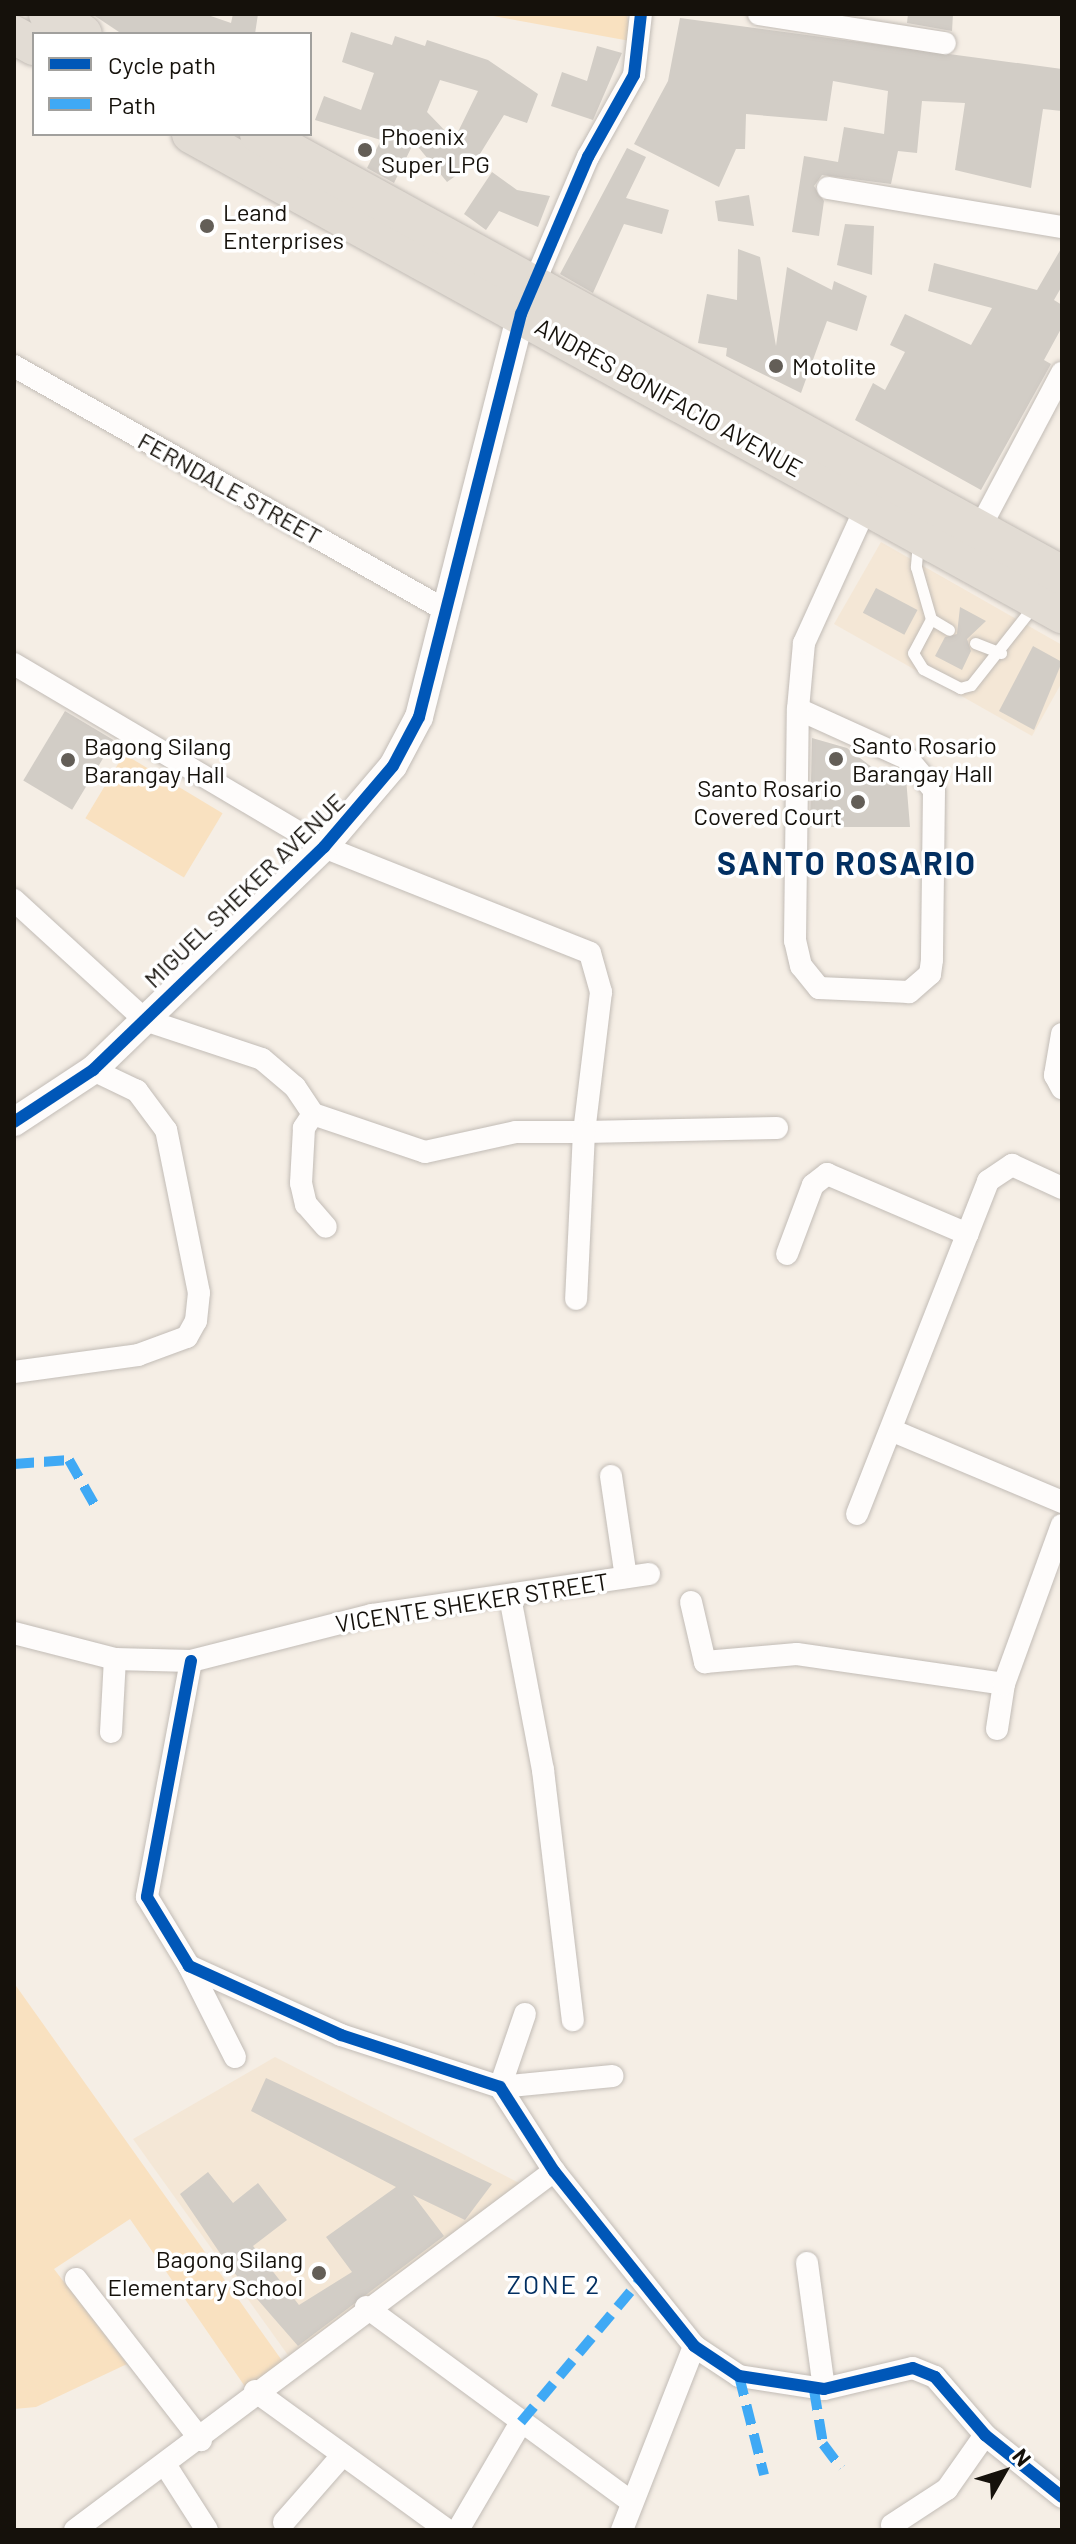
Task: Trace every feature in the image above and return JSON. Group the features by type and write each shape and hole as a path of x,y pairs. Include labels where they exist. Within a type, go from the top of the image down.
{"highway":[{"path":"48,14 80,32"},
{"path":"14,35 32,45"},
{"name":"ANDRES BONIFACIO AVENUE","path":"195,136 528,298 970,546 1054,597"},
{"name":"ANDRES BONIFACIO AVENUE","path":"262,136 865,509 918,539 970,546"}],"street":[{"path":"528,298 634,75 641,14"},
{"path":"767,14 879,22 945,43"},
{"path":"828,188 1062,227"},
{"name":"MIGUEL SHEKER AVENUE","path":"14,1122 93,1070 324,847 393,766 419,717 528,298"},
{"name":"FERNDALE STREET","path":"14,366 446,610"},
{"path":"970,546 1062,373"},
{"path":"798,709 908,759 934,790 932,960 930,974 909,992 819,988 801,966 795,941 798,709 804,643 827,579 865,509"},
{"path":"14,664 324,847 590,953 601,992 584,1132 576,1299"},
{"path":"14,900 145,1020 262,1059 313,1114 425,1152 516,1132 777,1128"},
{"path":"1062,1034 1055,1075 1062,1088"},
{"path":"14,1372 149,1352 187,1337 196,1321 199,1293 166,1130 145,1097 93,1070"},
{"path":"313,1114 304,1128 301,1183 306,1204 326,1227"},
{"path":"857,1514 968,1234 1000,1170 1027,1169 1062,1188"},
{"path":"787,1254 813,1185 827,1174 968,1234"},
{"path":"891,1430 1062,1502"},
{"path":"611,1476 626,1577"},
{"path":"997,1729 1004,1684 1062,1525"},
{"name":"VICENTE SHEKER STREET","path":"14,1633 115,1659 191,1661 372,1615 649,1574"},
{"path":"510,1597 543,1770 573,2020"},
{"path":"691,1602 705,1662 797,1654 1004,1684"},
{"path":"111,1732 115,1659"},
{"path":"191,1661 147,1897 189,1966 235,2057"},
{"path":"189,1966 341,2035 500,2087 612,2076"},
{"path":"500,2087 525,2014"},
{"path":"500,2087 554,2171 694,2346 739,2376 824,2389 913,2368 935,2377 985,2435 1062,2497"},
{"path":"75,2530 201,2440 255,2391 366,2307 554,2171"},
{"path":"807,2263 824,2389"},
{"path":"76,2279 201,2440"},
{"path":"366,2307 629,2500"},
{"path":"622,2530 629,2500 694,2346"},
{"path":"255,2391 340,2458 447,2530"},
{"path":"458,2530 521,2422"},
{"path":"892,2525 947,2489 985,2435"},
{"path":"284,2522 340,2458"},
{"path":"166,2466 207,2530"}],"lane":[{"path":"918,539 916,567 931,619 949,630"},
{"path":"931,619 913,653 915,663 960,688 1001,653 1054,597"},
{"path":"975,643 1001,653"}],"shaded area":[{"path":"482,14 627,14 630,41"},
{"path":"881,542 1062,645 1062,682 1032,736 834,624"},
{"path":"124,754 223,813 184,878 85,818"},
{"path":"14,1983 283,2362 248,2391 130,2219 54,2269 127,2364 36,2407 14,2409"},
{"name":"Bagong Silang Elementary School","path":"275,2057 527,2187 290,2358 133,2139"}],"building":[{"path":"92,14 205,14 231,23 233,14 258,14 255,32 119,32"},
{"path":"908,14 953,14 952,31 907,23"},
{"path":"680,18 1062,69 1062,111 1043,109 1031,188 955,170 965,103 922,101 917,153 898,151 891,184 822,175 814,186 824,201 819,236 792,232 804,156 838,162 844,127 884,134 888,91 833,81 827,121 746,114 745,149 736,149 719,187 634,144 668,81"},
{"path":"351,32 392,45 395,36 425,46 427,40 488,60 538,94 527,123 504,115 475,162 447,182 414,142 394,183 367,168 381,140 315,120 324,96 361,110 374,73 342,62","holes":["440,80 478,91 454,140 427,112"]},
{"path":"597,46 622,53 593,120 551,106 562,72 587,81"},
{"path":"627,148 646,157 626,198 669,210 662,234 624,224 593,293 560,274"},
{"path":"492,172 517,190 550,196 538,227 499,211 486,230 464,214"},
{"path":"749,195 754,226 718,221 715,201"},
{"path":"845,224 874,226 872,275 837,265"},
{"path":"1062,247 1062,286 1054,300 1062,305 1062,327 1044,360 1051,364 981,490 855,420 873,383 885,390 905,352 890,345 905,314 971,345 992,308 928,291 934,263 1037,290"},
{"path":"738,249 760,257 776,346 787,267 832,290 834,281 867,296 857,331 827,321 801,393 726,356 727,348 698,343 707,294 737,300"},
{"path":"876,588 917,610 904,635 863,613"},
{"path":"960,607 986,621 967,639 971,651 962,670 935,656 945,637 957,634"},
{"path":"1033,646 1062,662 1034,730 999,711"},
{"name":"Bagong Silang Barangay Hall","path":"65,711 114,740 72,810 23,780"},
{"name":"Santo Rosario Covered Court","path":"812,738 847,748 886,778 906,778 910,827 810,827"},
{"path":"266,2078 492,2184 465,2220 413,2195 444,2236 298,2346 230,2268 180,2194 208,2172 233,2203 258,2183 287,2220 253,2246 299,2305 352,2272 326,2237 396,2187 251,2111"}],"marked path":[{"path":"14,1464 69,1460 97,1509"},
{"path":"521,2422 641,2279"},
{"path":"739,2376 764,2475"},
{"path":"814,2390 823,2444 841,2468"}],"cycle path":[{"path":"14,1122 93,1070 324,847 393,766 419,717 521,314 588,157 634,75 641,14"},
{"path":"191,1661 147,1897 189,1966 341,2035 500,2087 554,2171 694,2346 739,2376 824,2389 913,2368 935,2377 985,2435 1062,2497"}],"place":[{"name":"Phoenix Super LPG","path":"365,150"},
{"name":"Leand Enterprises","path":"207,226"},
{"name":"Motolite","path":"776,366"},
{"name":"Santo Rosario Barangay Hall","path":"836,759"},
{"name":"Bagong Silang Barangay Hall","path":"68,760"},
{"name":"Santo Rosario Covered Court","path":"858,802"},
{"name":"Bagong Silang Elementary School","path":"319,2273"}],"district":[{"name":"SANTO ROSARIO","path":"847,862"},
{"name":"ZONE 2","path":"554,2284"}]}
